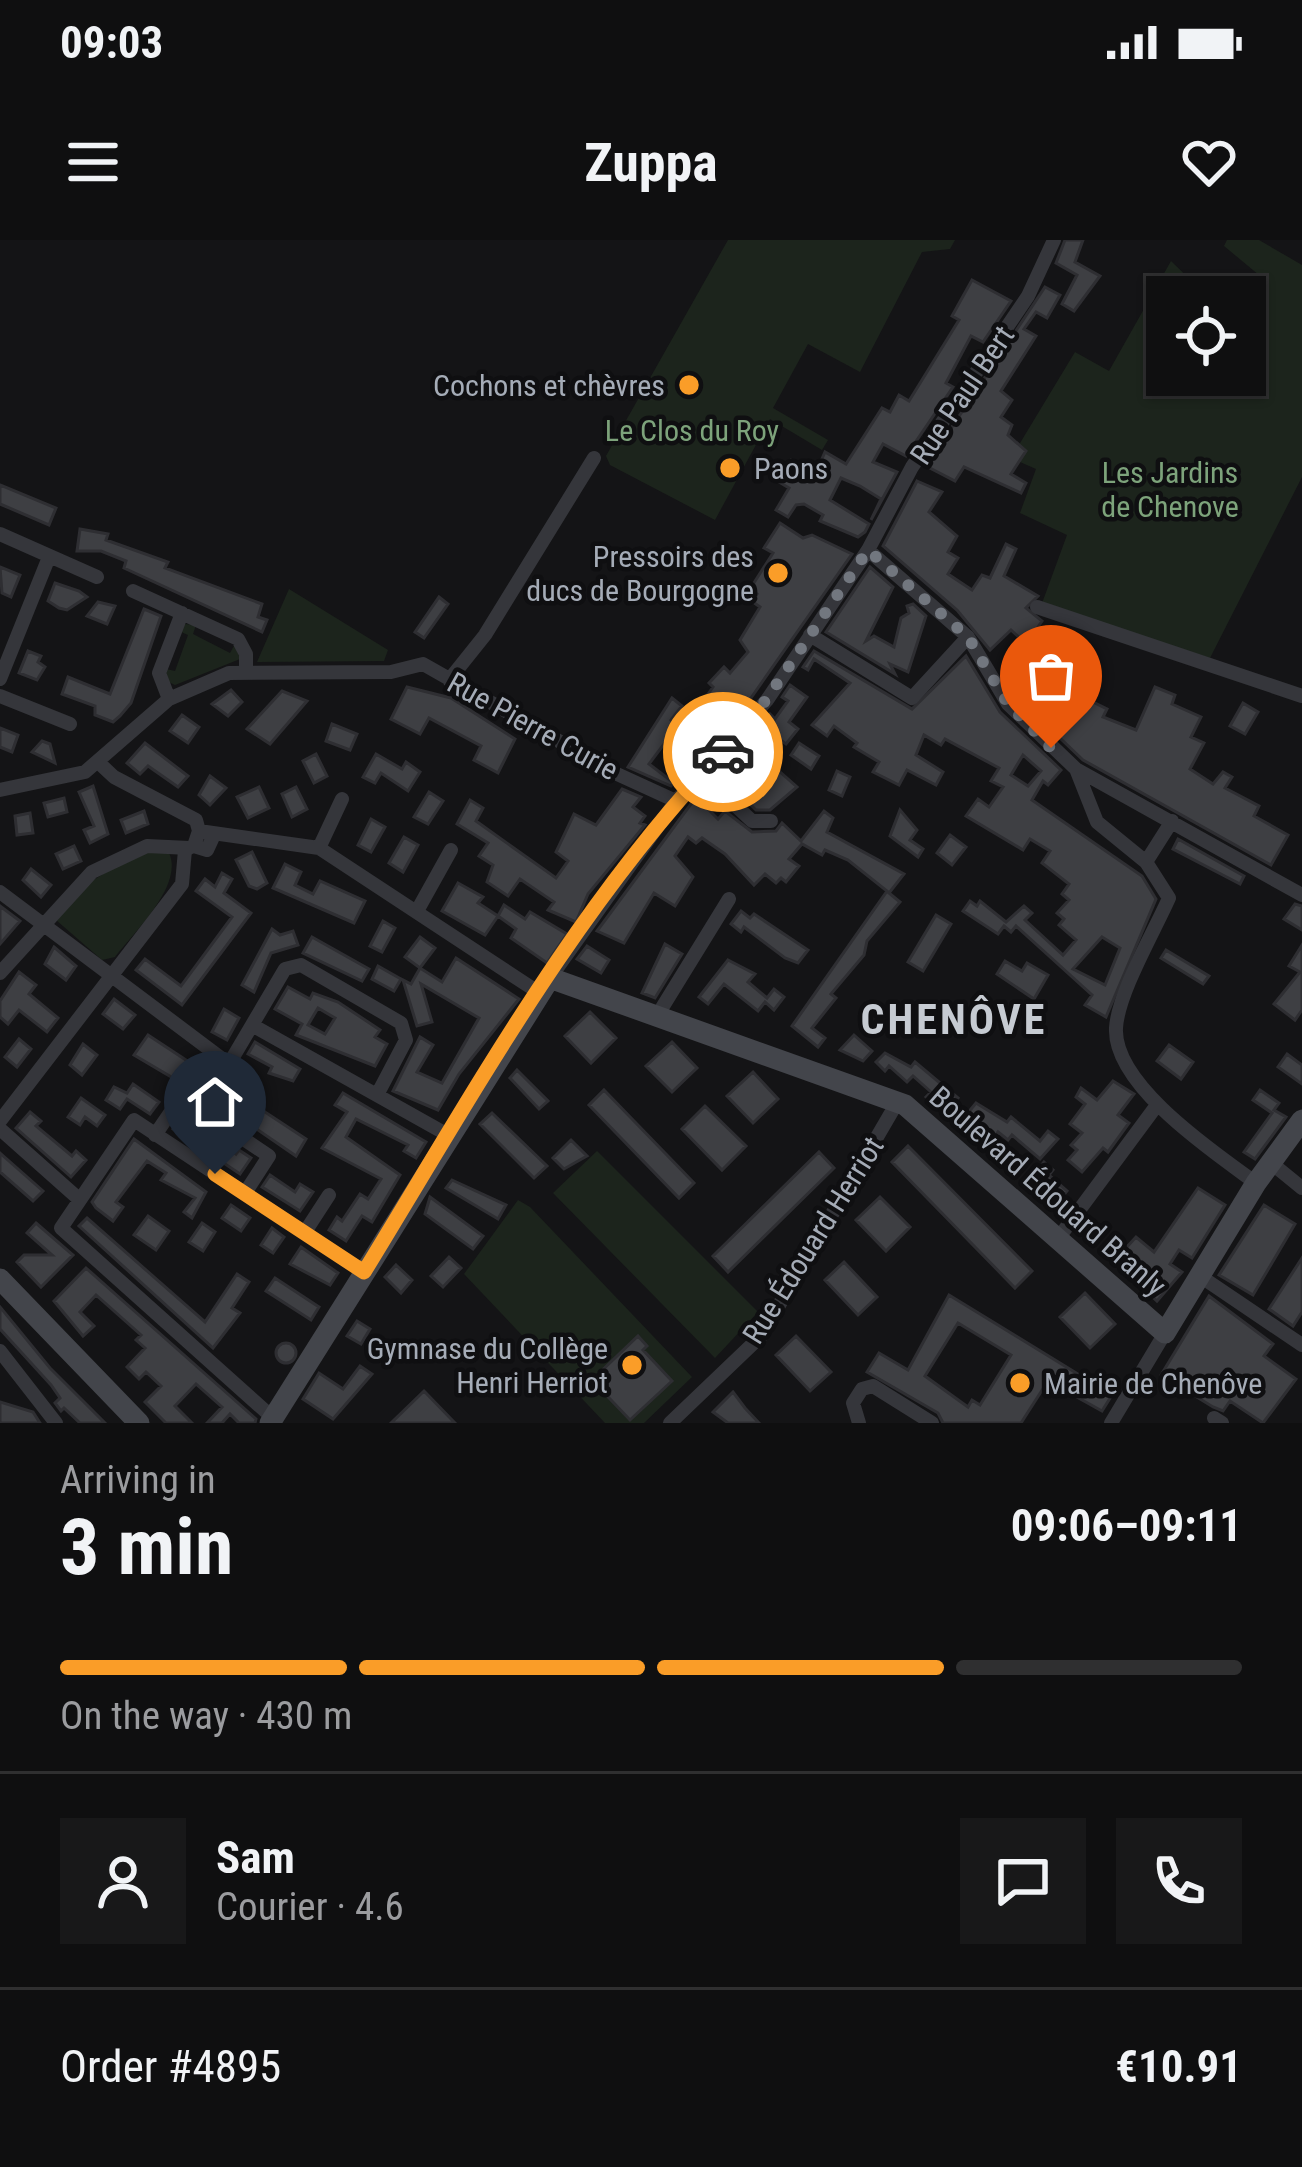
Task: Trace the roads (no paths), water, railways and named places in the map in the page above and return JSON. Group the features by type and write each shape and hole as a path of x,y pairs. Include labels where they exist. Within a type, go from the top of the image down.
{"street":[{"name":"Rue Paul Bert","path":"544,985 676,801 766,700 868,550 912,467 1028,296 1054,240"},
{"path":"449,680 485,635 594,458"},
{"path":"0,534 97,577"},
{"path":"868,550 968,637 1008,704 1076,769 1302,895"},
{"path":"0,679 49,557"},
{"path":"133,590 238,639 246,654 246,673"},
{"path":"1037,607 1302,696"},
{"path":"169,699 159,673 182,614"},
{"path":"810,634 912,698 968,637"},
{"name":"Rue Pierre Curie","path":"99,763 169,699 194,684 246,673 391,672 422,664 676,801"},
{"path":"0,696 70,724"},
{"path":"0,790 50,782 99,763 114,777 196,820 198,841 182,884 0,1125 80,1200"},
{"path":"1076,769 1097,822 1146,862 1169,898 1115,1031 1117,1046 1157,1105 1180,1129 1256,1183"},
{"path":"702,774 752,821 771,821"},
{"path":"319,848 342,800"},
{"path":"1146,862 1172,821"},
{"path":"0,973 92,872 119,856 147,846 256,836 319,848 544,985 272,1420 61,1228 134,1120 364,1272"},
{"path":"417,910 451,850"},
{"path":"0,892 230,1064 285,969 301,965 401,1023 406,1040 377,1095"},
{"path":"657,1016 729,898"},
{"name":"Boulevard Édouard Branly","path":"544,985 657,1016 898,1102 1165,1333"},
{"path":"252,1025 448,1135"},
{"path":"155,1135 181,1096 269,1156 245,1193"},
{"name":"Rue Édouard Herriot","path":"670,1423 761,1336 898,1102"},
{"path":"1057,1240 1157,1105"},
{"path":"1111,1423 1256,1183 1302,1120"},
{"path":"1270,1162 1302,1188"},
{"path":"305,1232 329,1195"},
{"path":"1200,1276 1302,1345"},
{"path":"0,1279 139,1423"},
{"path":"0,1351 56,1423"},
{"path":"859,1423 853,1403 862,1389 873,1387 932,1423"}],"place":[{"name":"Cochons et chèvres","path":"689,385"},
{"name":"Paons","path":"730,468"},
{"name":"Pressoirs des ducs de Bourgogne","path":"778,573"},
{"name":"Gymnase du Collège Henri Herriot","path":"632,1365"},
{"name":"Mairie de Chenôve","path":"1020,1383"}],"district":[{"name":"CHENÔVE","path":"954,1019"}],"park label":[{"name":"Le Clos du Roy","path":"692,430"},
{"name":"Les Jardins de Chenove","path":"1170,489"}]}
